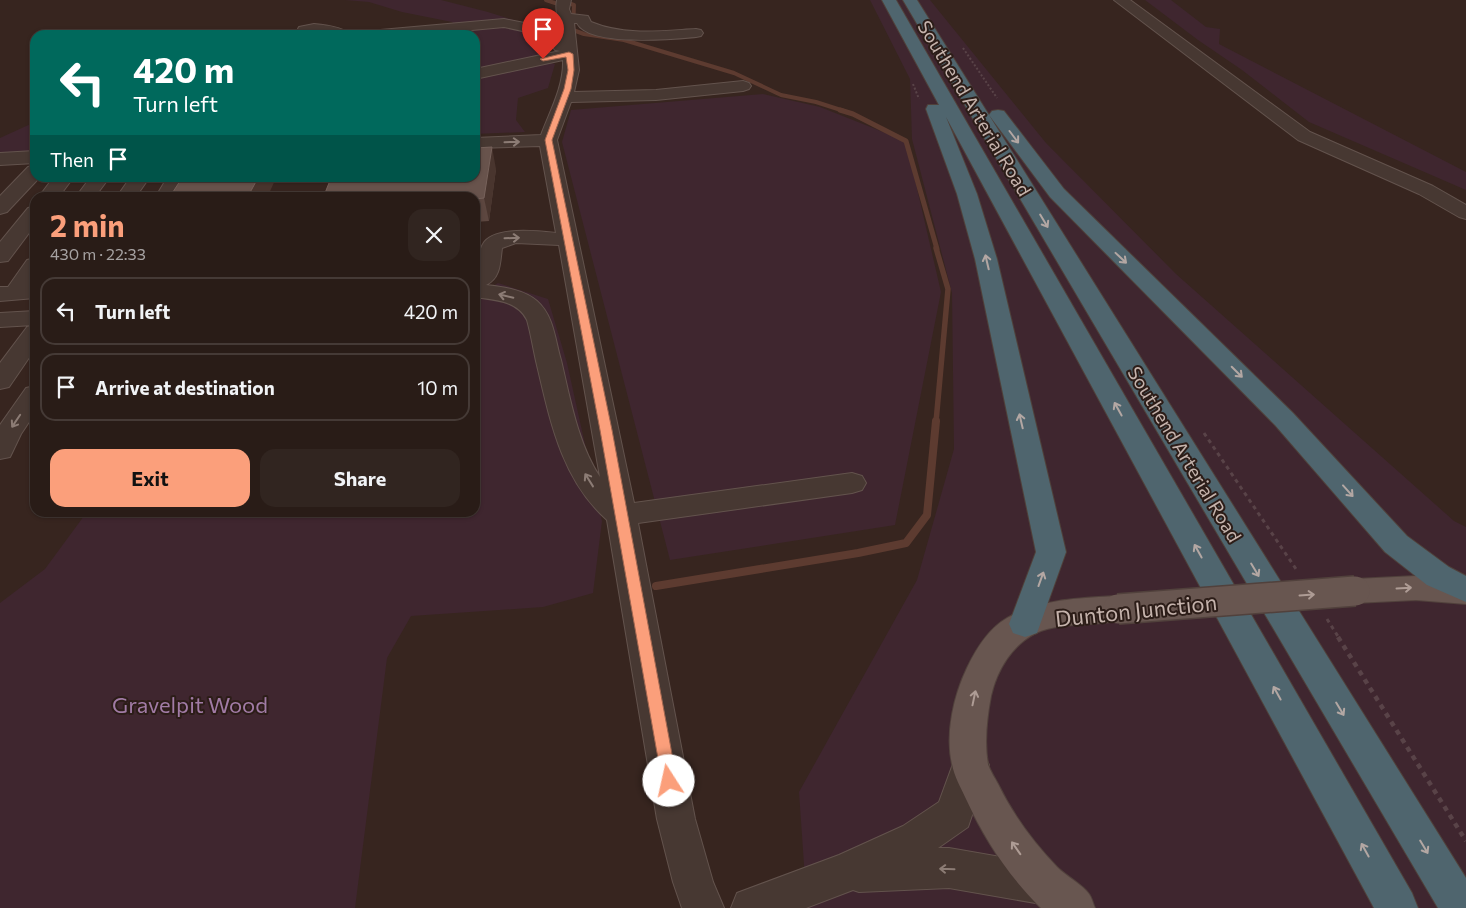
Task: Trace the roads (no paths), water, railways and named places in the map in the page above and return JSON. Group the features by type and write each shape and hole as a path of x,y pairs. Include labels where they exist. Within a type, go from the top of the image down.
{"highway":[{"path":"888,0 930,96 967,194 986,259 1050,552 1025,624"},
{"name":"Southend Arterial Road","path":"888,0 1397,908"},
{"path":"915,8 1057,194 1284,418 1396,544 1438,576 1466,592"},
{"name":"Southend Arterial Road","path":"915,8 1461,908"}],"main road":[{"name":"Dunton Junction","path":"1060,897 1023,858 984,797 970,765 969,720 978,679 999,642 1025,624 1065,613 1355,591 1416,588 1466,592"}],"street":[{"path":"1122,0 1304,136 1426,190 1466,212"},
{"path":"565,9 583,19 585,24 596,30 624,35 696,34"},
{"path":"565,9 571,70 564,97 548,140 621,515 676,819 693,882 704,908"},
{"path":"480,18 551,34 560,47 569,51"},
{"path":"425,30 504,23"},
{"path":"304,30 320,30"},
{"path":"484,56 569,51"},
{"path":"480,73 569,51"},
{"path":"564,97 656,96 743,86"},
{"path":"480,143 548,140"},
{"path":"0,159 30,157"},
{"path":"0,171 30,170"},
{"path":"0,208 30,175"},
{"path":"52,192 60,182"},
{"path":"0,256 30,218"},
{"path":"480,280 488,274 492,246 499,240 509,237 568,240"},
{"path":"30,275 21,294 29,302 27,309 30,312"},
{"path":"480,291 517,298 533,310 543,336 561,407 582,468 590,483 607,503 621,515 852,483"},
{"path":"0,320 30,317"},
{"path":"0,381 30,339"},
{"path":"0,450 8,433 30,401"},
{"path":"752,908 845,873 917,840 954,814 970,765"},
{"path":"845,873 949,868 1060,897"}],"waterway":[{"path":"546,0 555,3"},
{"path":"568,3 574,5 573,30 584,34 624,40 734,73 781,95 816,102 844,111"},
{"path":"840,110 853,114 906,141 937,249"},
{"path":"936,248 948,289 936,422"},
{"path":"656,586 858,553 906,543 927,515 936,421"}],"park label":[{"name":"Gravelpit Wood","path":"190,704"}]}
